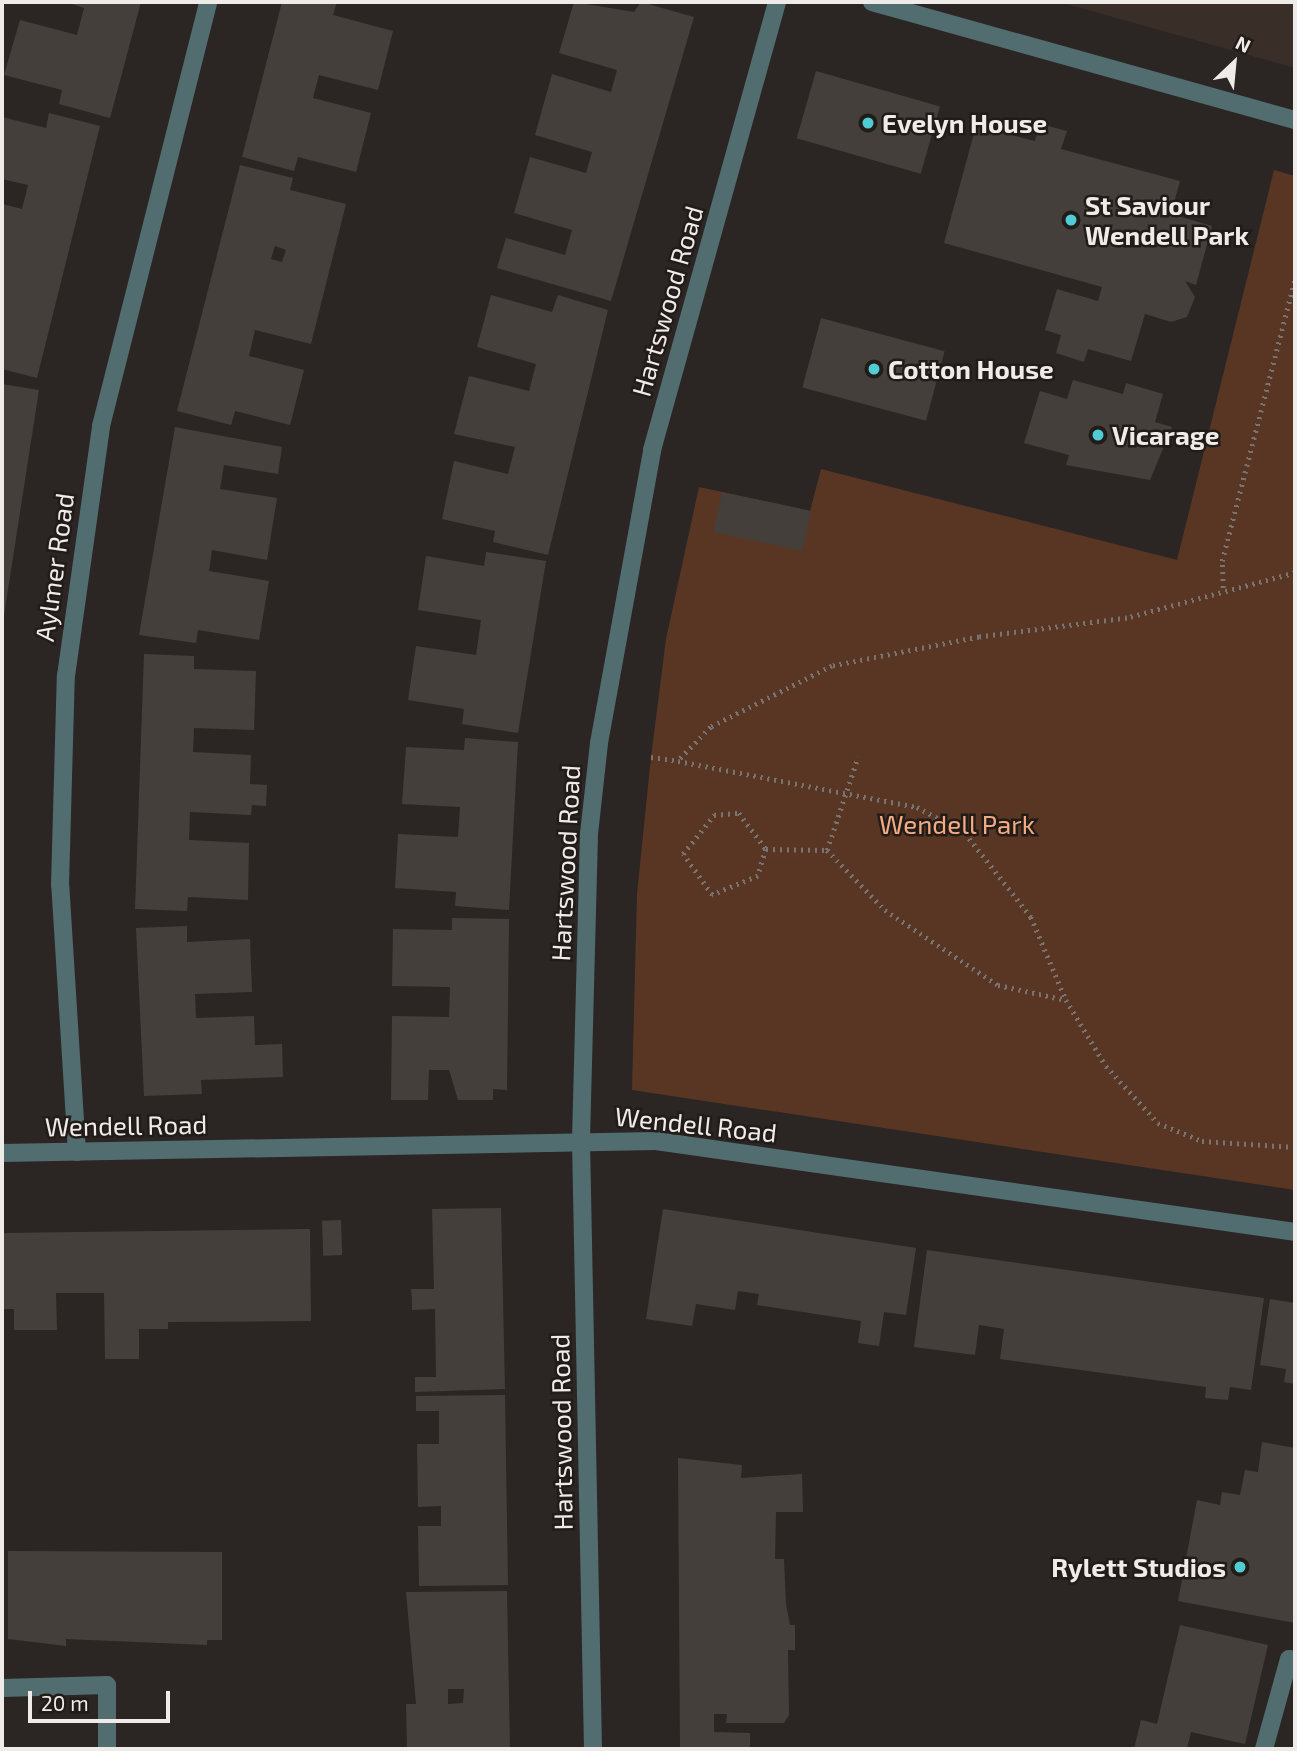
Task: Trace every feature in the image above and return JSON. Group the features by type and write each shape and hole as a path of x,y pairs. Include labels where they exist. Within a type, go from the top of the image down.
{"street":[{"name":"Aylmer Road","path":"77,1152 60,886 66,676 101,426 208,2"},
{"name":"Hartswood Road","path":"593,1749 580,1140 589,834 613,644 652,450 777,2"},
{"path":"872,2 1295,120"},
{"name":"Wendell Road","path":"2,1153 580,1140 656,1141 1295,1232"},
{"path":"1264,1749 1289,1659 1295,1660"},
{"path":"2,1688 107,1685 107,1749"}],"path":[{"path":"1223,588 1222,561 1295,278"},
{"path":"678,761 711,727 832,666 979,637 1127,618 1223,588 1295,573"},
{"path":"651,757 917,807 965,834 1031,917 1066,1000 1105,1066 1158,1123 1202,1141 1295,1147"},
{"path":"827,850 858,757"},
{"path":"739,813 766,849 758,876 712,895 684,854 714,815 739,813"},
{"path":"766,849 827,850 885,910 998,985 1066,1000"}],"shaded area":[{"path":"1059,2 1295,2 1295,68"}],"green space":[{"name":"Wendell Park","path":"1274,170 1295,176 1295,1190 632,1090 637,894 651,757 666,639 699,487 810,511 821,469 1177,560"}],"building":[{"path":"66,2 141,2 110,118 59,104 62,90 4,75 20,20 77,35 84,8"},
{"path":"282,2 337,2 333,15 393,31 378,90 319,75 313,98 371,113 356,172 298,157 294,171 242,157"},
{"path":"574,2 634,12 641,2 694,17 611,301 497,268 506,238 565,255 572,230 514,213 530,157 586,173 592,152 535,135 552,74 611,92 617,70 559,53"},
{"name":"Evelyn House","path":"816,71 940,107 921,174 797,138"},
{"path":"49,113 100,126 37,378 2,369 2,204 22,209 28,185 2,179 2,117 46,128"},
{"name":"St Saviour Wendell Park","path":"1040,124 1067,131 1061,149 1180,181 1171,214 1212,226 1196,285 1185,281 1195,297 1187,317 1171,322 1145,314 1131,361 1088,349 1084,362 1056,353 1061,335 1045,330 1057,289 1098,301 1102,287 944,243 976,126 1035,141"},
{"path":"240,165 293,178 290,190 346,204 311,344 255,330 249,356 304,370 290,425 235,411 231,425 177,411","holes":["275,246 286,250 282,262 271,259"]},
{"path":"491,295 552,312 558,295 608,310 548,555 493,542 495,531 442,519 454,461 508,474 515,447 454,434 469,376 529,391 536,364 477,347"},
{"name":"Cotton House","path":"821,318 945,351 926,421 802,388"},
{"name":"Vicarage","path":"1073,380 1123,394 1126,383 1163,394 1155,422 1172,427 1150,480 1066,465 1069,455 1024,443 1040,391 1067,399"},
{"path":"2,384 39,390 3,622 2,622"},
{"path":"175,427 282,447 278,474 224,465 220,489 277,498 267,560 212,550 209,571 269,581 259,640 198,630 196,643 139,635"},
{"path":"722,492 811,511 802,551 713,532"},
{"path":"486,552 546,561 518,733 462,724 464,709 408,700 416,646 476,655 481,620 418,610 426,556 484,566"},
{"path":"144,654 194,656 194,669 256,671 254,730 194,728 193,752 251,755 250,784 267,785 266,806 252,805 251,815 190,812 189,840 249,843 248,900 188,897 187,911 135,909"},
{"path":"465,738 518,742 509,910 455,906 456,892 395,888 398,834 458,837 460,807 402,804 406,747 464,750"},
{"path":"452,918 509,919 507,1090 493,1089 493,1100 458,1100 449,1070 429,1070 428,1100 391,1100 392,1016 449,1017 450,987 392,986 393,929 452,930"},
{"path":"187,926 187,942 250,939 252,992 195,994 196,1018 254,1016 255,1045 282,1044 283,1077 201,1080 202,1094 144,1096 136,928"},
{"path":"501,1208 505,1389 415,1392 415,1377 436,1377 435,1309 412,1310 411,1289 434,1289 432,1209"},
{"path":"663,1209 916,1248 906,1315 884,1312 879,1346 858,1343 861,1321 757,1305 759,1294 738,1291 735,1310 696,1304 692,1326 646,1319"},
{"path":"341,1220 342,1255 323,1256 322,1221"},
{"path":"310,1229 311,1321 168,1322 168,1329 139,1329 139,1359 105,1359 104,1293 56,1293 57,1330 14,1330 14,1309 2,1309 2,1233"},
{"path":"927,1250 1264,1298 1251,1390 1230,1387 1228,1400 1205,1398 1206,1387 1000,1359 1004,1329 979,1325 975,1355 914,1347"},
{"path":"1270,1299 1295,1303 1295,1384 1284,1382 1286,1369 1260,1365"},
{"path":"505,1395 508,1585 419,1586 418,1526 441,1526 441,1506 418,1507 417,1444 439,1444 439,1411 416,1411 416,1396"},
{"name":"Rylett Studios","path":"1262,1442 1295,1448 1295,1623 1178,1601 1197,1500 1220,1505 1222,1492 1240,1495 1245,1470 1258,1472"},
{"path":"678,1458 742,1465 741,1478 802,1474 803,1512 776,1512 775,1559 784,1559 786,1604 790,1625 795,1625 795,1650 788,1650 789,1715 784,1723 726,1723 727,1714 714,1714 714,1732 750,1733 750,1749 680,1749"},
{"path":"8,1551 222,1552 222,1640 207,1640 207,1645 66,1639 66,1646 8,1639"},
{"path":"507,1591 510,1749 407,1749 406,1704 416,1704 406,1592","holes":["448,1689 464,1689 463,1703 448,1704"]},
{"path":"1180,1625 1268,1645 1245,1744 1191,1732 1187,1749 1134,1749 1141,1720 1157,1724"}],"place":[{"name":"Evelyn House","path":"868,123"},
{"name":"St Saviour Wendell Park","path":"1071,220"},
{"name":"Cotton House","path":"874,369"},
{"name":"Vicarage","path":"1098,435"},
{"name":"Rylett Studios","path":"1240,1567"}]}
